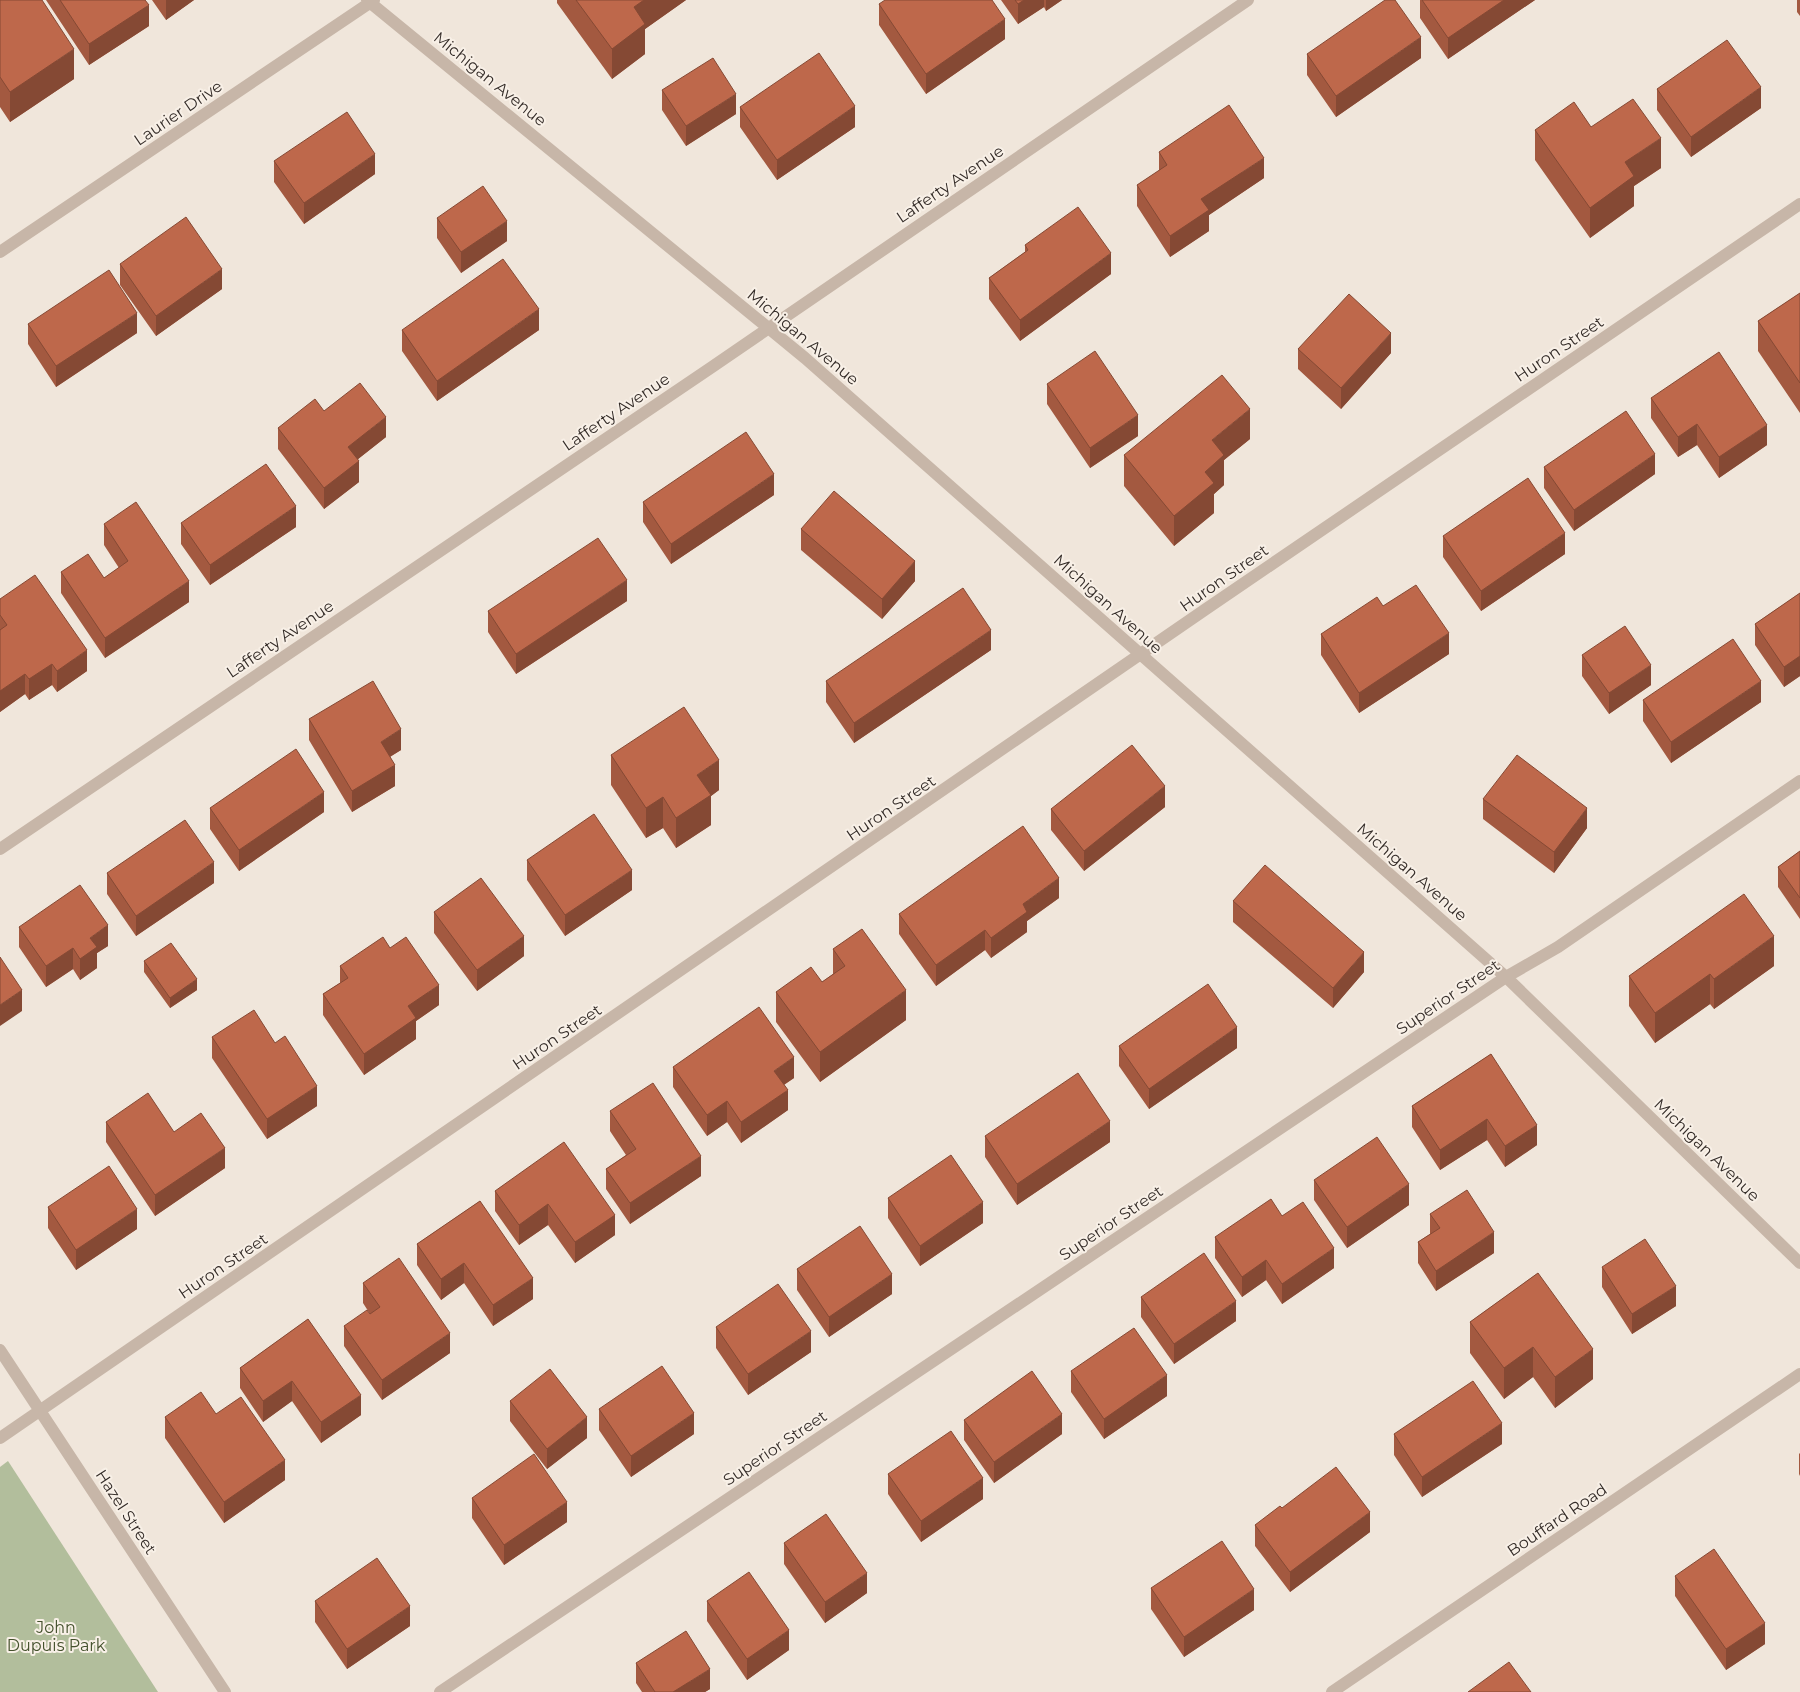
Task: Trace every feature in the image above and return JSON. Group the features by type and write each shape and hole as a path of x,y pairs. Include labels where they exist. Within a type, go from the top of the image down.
{"street":[{"name":"Lafferty Avenue","path":"0,849 768,329 1248,0"},
{"name":"Michigan Avenue","path":"371,1 805,358 1506,977 1800,1263"},
{"name":"Laurier Drive","path":"0,252 371,1"},
{"name":"Huron Street","path":"0,1438 1800,204"},
{"name":"Superior Street","path":"440,1692 1506,977 1558,947 1800,781"},
{"name":"Hazel Street","path":"0,1350 225,1692"},
{"name":"Bouffard Road","path":"1332,1692 1800,1374"}],"green space":[{"name":"John Dupuis Park","path":"8,1461 158,1692 0,1692 0,1467"}],"building":[{"path":"0,0 42,0 74,49 10,92 0,77"},
{"path":"60,0 145,0 149,5 89,44"},
{"path":"576,0 644,0 634,7 645,24 612,49"},
{"path":"885,0 992,0 1005,19 926,74 879,4"},
{"path":"1015,0 1024,0 1018,4"},
{"path":"1385,0 1395,0 1421,37 1336,96 1307,54"},
{"path":"1422,0 1504,0 1448,38"},
{"path":"1727,40 1761,87 1691,137 1657,89"},
{"path":"819,53 855,106 777,160 740,107"},
{"path":"713,58 736,94 686,126 662,90"},
{"path":"1633,99 1661,138 1625,162 1634,176 1590,208 1535,130 1574,102 1591,127"},
{"path":"1229,105 1264,158 1201,199 1209,210 1170,236 1137,185 1167,165 1159,152"},
{"path":"347,112 375,154 304,203 274,161"},
{"path":"483,186 507,221 461,252 437,218"},
{"path":"1078,207 1111,253 1020,320 989,278 1028,250 1025,245"},
{"path":"186,217 222,269 156,316 120,264"},
{"path":"503,259 539,309 437,381 402,330"},
{"path":"109,270 137,313 56,366 28,324"},
{"path":"1800,293 1800,383 1758,321"},
{"path":"1349,294 1391,333 1341,388 1298,349"},
{"path":"1095,351 1138,415 1090,448 1047,384"},
{"path":"1719,352 1767,425 1719,457 1697,424 1678,437 1651,398"},
{"path":"1222,375 1250,409 1212,440 1224,455 1205,472 1214,483 1174,516 1124,455"},
{"path":"360,383 386,417 348,447 359,461 324,488 278,428 315,399 324,411"},
{"path":"1626,411 1655,454 1574,510 1544,467"},
{"path":"746,432 774,474 671,544 643,502"},
{"path":"266,464 296,506 210,565 181,523"},
{"path":"1528,478 1565,533 1481,591 1443,536"},
{"path":"834,491 915,561 882,599 801,529"},
{"path":"136,502 189,581 105,638 61,572 88,554 104,578 128,561 104,524"},
{"path":"598,538 627,580 516,654 488,611"},
{"path":"35,575 87,650 57,671 52,664 29,679 25,674 0,691 0,630 7,625 0,615 0,599"},
{"path":"1416,585 1449,633 1359,693 1321,634 1377,597 1383,606"},
{"path":"963,588 991,630 854,723 826,681"},
{"path":"1800,593 1800,656 1784,667 1755,624"},
{"path":"1625,626 1651,665 1609,693 1582,655"},
{"path":"1733,639 1761,681 1671,742 1643,700"},
{"path":"373,681 401,729 381,742 395,765 352,791 309,719"},
{"path":"684,707 719,760 697,775 711,795 676,818 663,797 646,808 611,755"},
{"path":"1132,745 1165,786 1084,851 1051,809"},
{"path":"296,749 324,792 239,850 210,808"},
{"path":"1517,755 1587,808 1554,852 1483,799"},
{"path":"594,814 632,870 565,915 527,860"},
{"path":"185,820 214,862 136,916 107,873"},
{"path":"1023,826 1059,878 1023,904 1027,912 991,938 985,930 936,965 899,914"},
{"path":"1800,851 1800,898 1778,867"},
{"path":"1265,865 1364,952 1333,988 1233,901"},
{"path":"481,878 524,936 477,970 434,912"},
{"path":"80,885 108,925 90,938 97,947 80,959 73,948 46,966 19,927"},
{"path":"1744,894 1774,936 1714,979 1710,974 1655,1013 1629,976"},
{"path":"862,929 906,990 820,1052 776,992 811,967 822,982 845,966 833,949"},
{"path":"383,937 390,948 406,937 439,985 408,1006 416,1018 364,1054 323,994 348,978 340,966"},
{"path":"171,943 197,979 170,998 144,961"},
{"path":"0,957 22,990 0,1005"},
{"path":"1208,984 1237,1027 1149,1089 1119,1046"},
{"path":"759,1007 794,1057 774,1071 788,1090 741,1122 727,1101 707,1115 673,1067"},
{"path":"254,1010 275,1043 285,1036 317,1086 267,1119 212,1037"},
{"path":"1491,1054 1537,1125 1505,1146 1487,1119 1440,1150 1412,1106"},
{"path":"1078,1073 1110,1121 1017,1184 985,1136"},
{"path":"653,1083 701,1156 630,1203 606,1169 636,1149 610,1111"},
{"path":"148,1093 174,1132 201,1113 225,1148 155,1195 106,1122"},
{"path":"1377,1137 1409,1184 1347,1227 1314,1180"},
{"path":"564,1142 615,1215 575,1242 548,1204 519,1225 495,1191"},
{"path":"951,1155 983,1202 920,1246 888,1198"},
{"path":"109,1166 137,1209 76,1250 48,1207"},
{"path":"1467,1190 1494,1232 1436,1271 1418,1242 1440,1228 1430,1214"},
{"path":"1271,1199 1282,1216 1303,1202 1334,1248 1282,1284 1266,1260 1242,1277 1215,1237"},
{"path":"480,1201 533,1278 493,1305 464,1263 441,1279 417,1244"},
{"path":"860,1226 892,1274 829,1317 797,1269"},
{"path":"1645,1239 1676,1286 1632,1314 1602,1267"},
{"path":"1204,1253 1236,1301 1174,1344 1141,1297"},
{"path":"399,1258 450,1333 382,1380 344,1326 367,1310 370,1314 380,1307 363,1283"},
{"path":"1538,1273 1593,1349 1555,1377 1533,1347 1504,1368 1470,1322"},
{"path":"778,1284 811,1331 748,1374 716,1327"},
{"path":"308,1319 361,1395 321,1422 292,1381 263,1401 240,1368"},
{"path":"1134,1328 1167,1375 1104,1419 1071,1371"},
{"path":"662,1366 694,1413 631,1456 599,1409"},
{"path":"550,1369 587,1417 547,1449 510,1401"},
{"path":"1032,1371 1062,1414 994,1462 964,1420"},
{"path":"1473,1381 1502,1423 1422,1477 1394,1434"},
{"path":"201,1392 216,1414 241,1397 285,1460 224,1502 165,1417"},
{"path":"951,1431 983,1478 921,1521 888,1474"},
{"path":"534,1454 567,1502 504,1545 472,1498"},
{"path":"1336,1467 1370,1512 1290,1572 1255,1525 1280,1506 1282,1508"},
{"path":"826,1514 867,1573 825,1602 784,1543"},
{"path":"1222,1541 1254,1589 1184,1637 1151,1588"},
{"path":"1714,1549 1765,1623 1726,1649 1675,1576"},
{"path":"377,1558 410,1606 347,1649 315,1601"},
{"path":"749,1572 789,1630 747,1659 707,1601"},
{"path":"686,1631 710,1669 673,1692 655,1692 636,1663"},
{"path":"1509,1662 1531,1692 1468,1692"}]}
